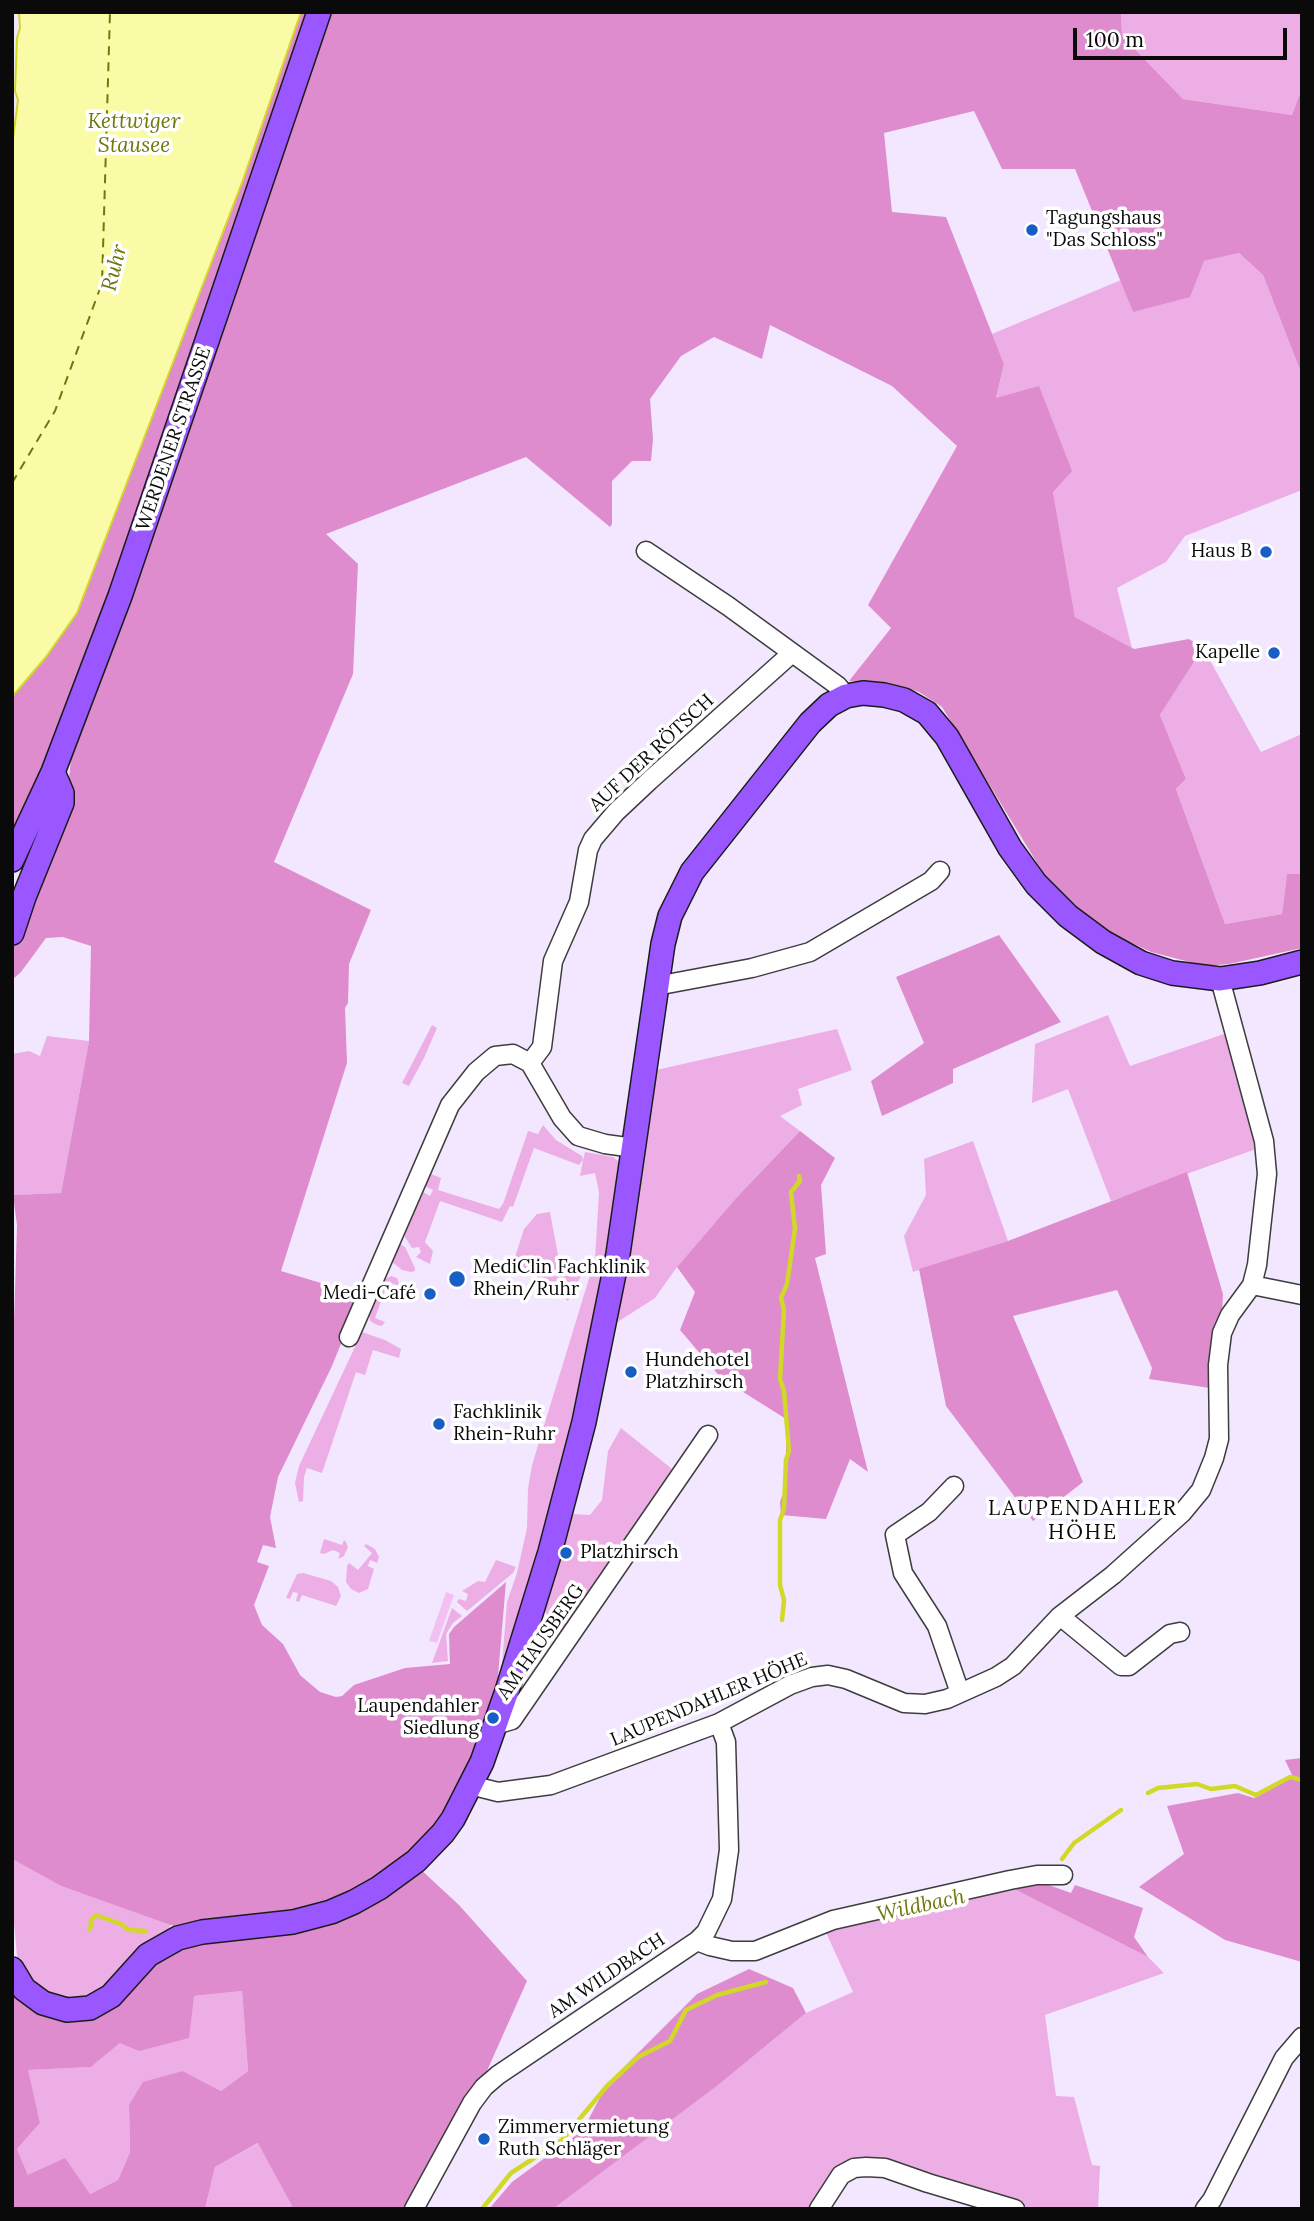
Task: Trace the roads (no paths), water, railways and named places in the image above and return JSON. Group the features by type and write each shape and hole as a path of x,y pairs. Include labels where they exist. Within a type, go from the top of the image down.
{"main road":[{"name":"WERDENER STRASSE","path":"12,860 53,772 124,583 320,12"},
{"path":"12,1969 24,1989 43,2003 67,2010 90,2008 111,1996 148,1955 178,1938 202,1932 284,1924 331,1912 379,1888 416,1861 443,1833 470,1786 495,1725 547,1563 584,1422 611,1292 656,986 670,916 692,872 810,723 829,705 846,696 863,693 904,699 927,713 947,737 1010,848 1036,884 1068,916 1103,942 1141,963 1172,973 1220,979 1260,974 1302,962"},
{"path":"12,933 62,803 62,793 53,772"}],"street":[{"path":"646,551 729,606 838,686 846,696"},
{"name":"AUF DER RÖTSCH","path":"530,1063 542,1047 553,961 579,902 593,839 616,812 791,654"},
{"path":"656,986 752,968 810,952 931,881 940,871"},
{"name":"LAUPENDAHLER HÖHE","path":"470,1786 498,1792 551,1785 719,1723 802,1680 820,1675 846,1679 894,1700 915,1705 934,1703 996,1677 1013,1666 1060,1616 1113,1575 1177,1518 1200,1490 1213,1464 1219,1438 1218,1365 1222,1333 1230,1315 1252,1285 1257,1265 1267,1174 1264,1141 1220,979"},
{"path":"349,1338 452,1103 476,1072 499,1054 519,1056 530,1063 573,1133 588,1141 634,1148"},
{"path":"1252,1285 1302,1295"},
{"name":"AM HAUSBERG","path":"495,1725 512,1720 708,1435"},
{"path":"954,1486 929,1512 895,1535 903,1573 937,1626 960,1693"},
{"path":"1060,1616 1121,1666 1129,1666 1170,1634 1180,1632"},
{"path":"697,1941 706,1932 718,1910 729,1850 726,1742 719,1723"},
{"name":"AM WILDBACH","path":"414,2209 472,2103 484,2087 697,1941 710,1947 732,1951 755,1951 833,1920 1010,1880 1063,1875"},
{"path":"1205,2209 1284,2057 1302,2037"},
{"path":"818,2209 841,2175 854,2168 866,2167 885,2168 1015,2209"}],"water":[{"name":"Kettwiger Stausee","path":"19,12 301,12 243,180 77,613 46,657 12,697 12,146 18,100 15,91"}],"waterway":[{"path":"782,1620 784,1600 780,1585 780,1520 784,1509 786,1460 789,1451 784,1391 780,1379 784,1310 781,1298 787,1284 795,1229 791,1192 800,1181 799,1176"},
{"name":"Wildbach","path":"1148,1793 1158,1788 1197,1784 1211,1789 1235,1786 1256,1795 1290,1777 1302,1780"},
{"name":"Wildbach","path":"1062,1859 1074,1843 1121,1810"},
{"path":"89,1929 91,1920 96,1915 121,1924 129,1930 146,1931"},
{"name":"Wildbach","path":"482,2209 511,2173 562,2140 607,2086 638,2057 670,2041 686,2010 717,1995 766,1982"}],"place":[{"name":"Tagungshaus \"Das Schloss\"","path":"1032,230"},
{"name":"Haus B","path":"1266,552"},
{"name":"Kapelle","path":"1274,653"},
{"name":"MediClin Fachklinik Rhein/Ruhr","path":"457,1279"},
{"name":"Medi-Café","path":"430,1294"},
{"name":"Hundehotel Platzhirsch","path":"631,1372"},
{"name":"Fachklinik Rhein-Ruhr","path":"439,1424"},
{"name":"Platzhirsch","path":"566,1553"},
{"name":"Laupendahler Siedlung","path":"493,1718"},
{"name":"Zimmervermietung Ruth Schläger","path":"484,2139"}],"district":[{"name":"LAUPENDAHLER HÖHE","path":"1083,1521"}],"water label":[{"name":"Ruhr","path":"115,268"}]}
